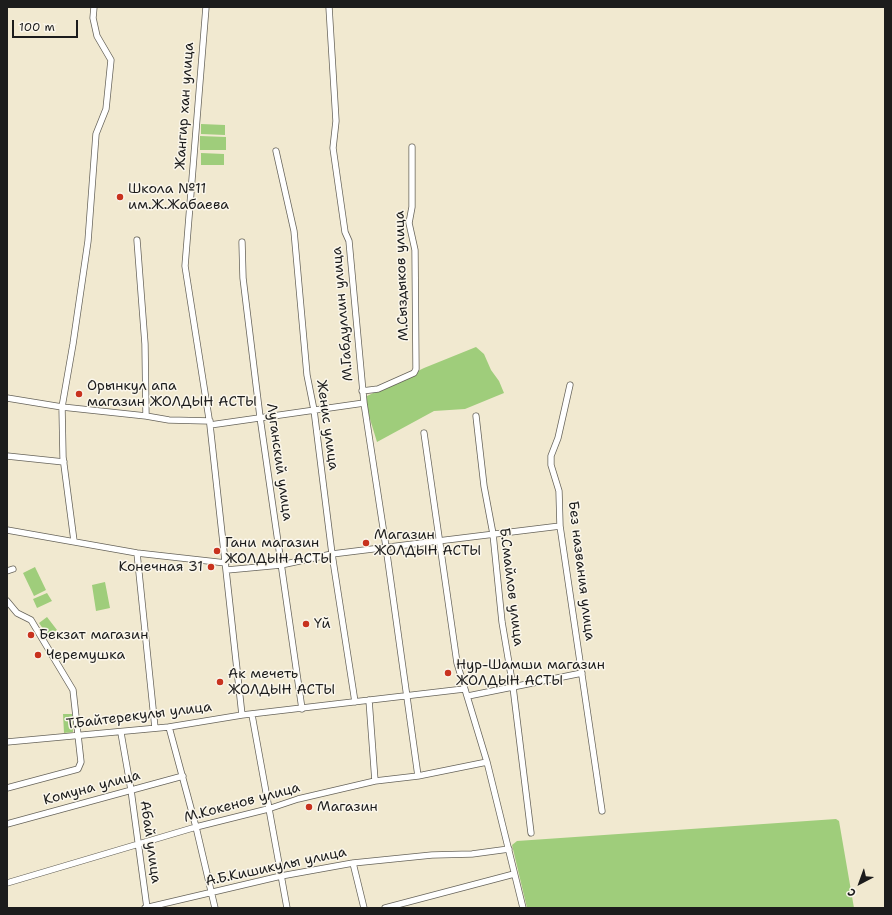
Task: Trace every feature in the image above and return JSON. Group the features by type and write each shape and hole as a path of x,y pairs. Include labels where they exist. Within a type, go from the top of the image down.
{"street":[{"path":"74,541 64,462 62,407 74,344 88,241 96,134 106,109 111,60 97,36 93,18 94,7"},
{"name":"Жангир хан улица","path":"206,7 185,266 210,423 242,715"},
{"name":"М.Габдуллин улица","path":"329,7 336,122 333,148 345,232 349,241 362,391 418,776"},
{"name":"М.Сыздыков улица","path":"362,391 378,389 414,373 416,370 415,250 409,223 412,207 412,147"},
{"name":"Женис улица","path":"276,151 294,231 307,375 314,410 332,554 355,702"},
{"path":"137,240 145,344 146,416"},
{"name":"Луганский улица","path":"242,242 243,278 260,417 302,708"},
{"name":"Без названия улица","path":"570,384 558,438 551,456 551,465 559,491 560,526 602,810"},
{"path":"7,398 62,407 169,420 210,423 364,403"},
{"name":"Б.Смайлов улица","path":"476,416 484,486 493,534 502,622 513,687 531,833"},
{"path":"424,433 457,663 487,762 523,908"},
{"path":"7,456 64,462"},
{"path":"227,570 281,565 332,554 560,526"},
{"path":"7,530 137,553 226,563"},
{"path":"137,553 155,728"},
{"path":"7,571 13,569"},
{"path":"7,601 17,613 31,620 73,690 81,762 78,769 7,788"},
{"path":"468,696 582,673"},
{"name":"Т.Байтерекулы улица","path":"7,742 169,727 242,715 464,689"},
{"path":"369,700 375,781"},
{"path":"252,715 287,908"},
{"path":"169,727 196,827 215,908"},
{"name":"Абай улица","path":"121,732 131,790 146,908"},
{"name":"М.Кокенов улица","path":"7,883 196,827 268,809 298,799 375,781 418,776 487,762"},
{"name":"Комуна улица","path":"7,824 183,776"},
{"name":"А.Б.Кишикулы улица","path":"146,908 211,894 281,876 353,863 432,855 472,854 509,849"},
{"path":"353,863 364,908"},
{"path":"385,908 514,874"}],"green space":[{"path":"201,124 225,125 225,135 201,134"},
{"path":"200,136 226,137 226,150 200,150"},
{"path":"201,153 224,154 224,165 201,165"},
{"path":"476,347 484,354 504,393 465,409 434,411 377,442 366,406 365,397 424,368"},
{"path":"35,567 46,590 34,596 23,573"},
{"path":"105,582 110,608 96,611 92,585"},
{"path":"47,593 52,601 37,608 33,599"},
{"path":"47,617 57,630 48,636 39,623"},
{"path":"63,714 72,714 73,732 64,733"},
{"path":"836,819 839,821 854,908 527,908 512,845 517,841"}],"place":[{"name":"Школа №11 им.Ж.Жабаева","path":"120,197"},
{"name":"Орынкул апа магазин ЖОЛДЫН АСТЫ","path":"79,394"},
{"name":"Магазин ЖОЛДЫН АСТЫ","path":"366,543"},
{"name":"Гани магазин ЖОЛДЫН АСТЫ","path":"217,551"},
{"name":"Конечная 31","path":"211,567"},
{"name":"Үй","path":"306,624"},
{"name":"Бекзат магазин","path":"31,635"},
{"name":"Черемушка","path":"38,655"},
{"name":"Нур-Шамши магазин ЖОЛДЫН АСТЫ","path":"448,673"},
{"name":"Ак мечеть ЖОЛДЫН АСТЫ","path":"220,682"},
{"name":"Магазин","path":"309,807"}]}
